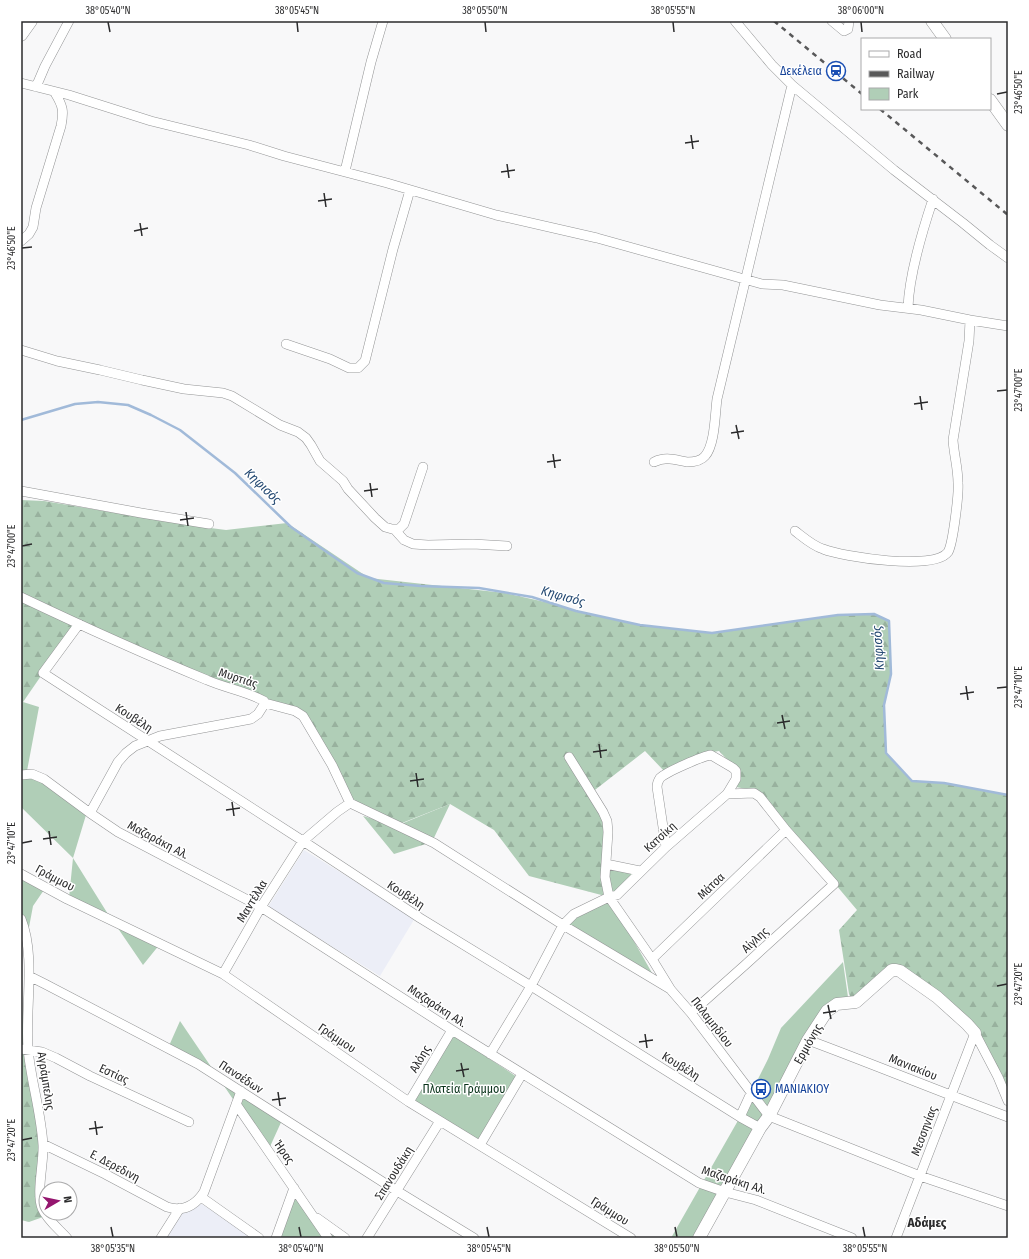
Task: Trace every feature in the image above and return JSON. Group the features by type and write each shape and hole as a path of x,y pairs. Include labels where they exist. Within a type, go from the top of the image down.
{"street":[{"path":"21,35 31,21"},
{"path":"36,87 45,66 69,21"},
{"path":"345,172 383,21"},
{"path":"735,21 772,65 792,85 894,170 1008,258"},
{"path":"832,21 844,31 848,29 849,21"},
{"path":"932,21 944,38"},
{"path":"21,83 84,100 151,121 249,145 496,215 597,238 762,284 783,286 880,305 908,308 1008,326"},
{"path":"654,462 660,459 669,458 689,462 697,461 704,457 710,448 717,399 792,85"},
{"path":"21,241 29,234 33,227 36,208 61,126 63,107 55,92"},
{"path":"991,101 1008,125"},
{"path":"286,344 349,368 358,368 365,361 392,249 410,190"},
{"path":"908,308 910,284 926,221 933,200"},
{"path":"795,531 815,546 822,549 835,553 870,559 908,561 943,556 947,553 952,539 958,483 953,440 969,341 970,320"},
{"path":"21,350 57,361 142,380 184,389 223,393 232,396 280,425 298,432 308,441 320,461 342,481 375,518 385,527 395,530 404,540 413,544 428,545 473,544 507,546"},
{"path":"395,530 399,529 404,524 423,467"},
{"path":"21,492 209,524"},
{"name":"Μυρτιάς","path":"21,596 79,624 209,681 264,700 265,703 258,714 251,719 160,736 129,749 118,762 90,813"},
{"name":"Κουβέλη","path":"79,624 43,673 420,918 760,1128"},
{"path":"265,703 295,711 303,716 332,765 350,803 431,841 671,990"},
{"path":"666,847 657,787 661,778 682,766 711,755 736,771 736,779 727,794"},
{"path":"490,1054 531,986 563,924 574,914 609,897 605,877 608,832 607,821 569,757"},
{"name":"Μαζαράκη Αλ.","path":"21,775 32,774 44,779 118,832 262,907 452,1030 693,1180 725,1192 756,1200 852,1238"},
{"path":"727,794 756,794 786,830"},
{"name":"Κατσίκη","path":"609,897 617,895 666,847 727,794"},
{"name":"Μαντέλλα","path":"223,974 303,841 350,803"},
{"name":"Αίγλης","path":"691,1013 834,884 786,830"},
{"name":"Μάτσα","path":"652,959 786,830"},
{"path":"606,864 640,871"},
{"name":"Γράμμου","path":"21,874 68,899 223,974 409,1102 631,1238"},
{"name":"Παλαμηδίου","path":"609,897 652,959 671,990 691,1013 769,1116"},
{"name":"Αγράμπελης","path":"21,919 27,938 29,976 25,1049 43,1144 40,1181 42,1208 47,1216 67,1238"},
{"name":"Ερμιόνης","path":"699,1238 760,1128 769,1116 808,1040 827,1011 833,1006 845,1002 856,1002 892,970 896,970 900,971 931,993 967,1024 975,1033"},
{"name":"Πανσέδων","path":"29,976 198,1064 397,1191 474,1238"},
{"name":"Αλόης","path":"409,1102 452,1030"},
{"path":"975,1033 998,1077 1008,1101"},
{"name":"Μεσσηνίας","path":"896,1238 975,1033"},
{"name":"Μανιακίου","path":"808,1040 1008,1117"},
{"name":"Εστίας","path":"25,1049 42,1052 56,1058 90,1076 189,1122"},
{"path":"480,1145 522,1074"},
{"path":"163,1237 178,1208 192,1205 201,1197 241,1091"},
{"path":"740,1117 751,1093"},
{"name":"Ήρας","path":"236,1104 328,1238"},
{"path":"769,1116 920,1176 1008,1206"},
{"name":"Σπανουδάκη","path":"367,1238 440,1121"},
{"name":"Ε. Δερεδινη","path":"43,1144 105,1174 162,1205 169,1208 178,1208"},
{"path":"276,1238 294,1188"},
{"path":"201,1197 259,1238"},
{"name":"Ήρας","path":"311,1214 345,1238"}],"shaded area":[{"path":"304,850 415,918 380,976 268,907"},
{"path":"202,1204 253,1238 172,1238 167,1235 184,1210"}],"green space":[{"path":"21,500 44,501 226,530 287,523 369,578 505,593 640,625 712,633 838,615 874,614 889,621 891,674 884,705 886,753 912,781 944,783 1008,795 1008,1101 976,1029 901,967 852,1000 849,994 839,930 857,910 757,791 736,787 737,770 719,751 696,755 665,772 645,751 591,793 607,832 601,865 601,881 609,897 529,876 494,830 450,804 397,825 432,842 394,854 363,816 394,825 354,802 306,714 76,625 21,705"},
{"path":"23,702 39,707 27,771 21,773 21,705"},
{"path":"33,777 50,787 86,815 73,858 21,807 21,779"},
{"path":"450,804 432,842 396,826"},
{"path":"73,858 111,919 69,898"},
{"path":"609,865 639,872 609,897"},
{"path":"21,874 46,887 33,906 27,938 21,927"},
{"path":"609,897 656,980 563,925"},
{"path":"113,921 160,944 143,965"},
{"path":"843,962 848,997 826,1004 694,1238 671,1238 740,1117 781,1028"},
{"path":"22,1000 23,1028 40,1148 41,1181 38,1181 38,1219 29,1222 21,1220"},
{"path":"180,1021 218,1077 168,1048"},
{"name":"Πλατεία Γράμμου","path":"452,1034 517,1077 480,1145 409,1102"},
{"path":"218,1077 283,1118 268,1151"},
{"path":"292,1196 350,1238 277,1238"}],"waterway":[{"name":"Κηφισός","path":"21,420 75,404 98,402 128,405 151,415 180,430 235,473 291,527 357,573 384,583 479,588 532,597 576,611 640,625 712,633 838,615 874,614 889,621 891,674 884,705 886,753 912,781 944,783 1008,795"}],"railway":[{"path":"774,21 861,93"},
{"path":"881,110 1008,215"}],"place":[{"name":"Δεκέλεια","path":"836,71"},
{"name":"ΜΑΝΙΑΚΙΟΥ","path":"761,1089"}],"district":[{"name":"Αδάμες","path":"927,1222"}]}
